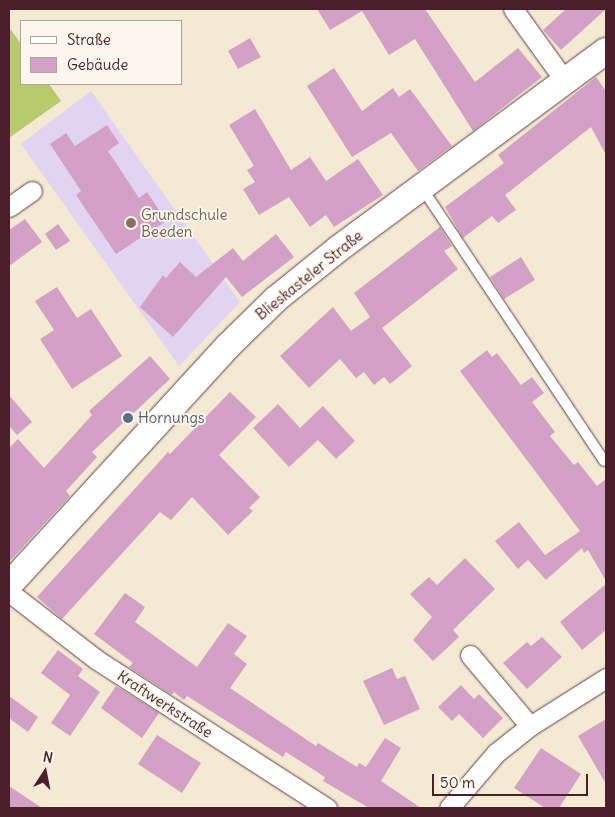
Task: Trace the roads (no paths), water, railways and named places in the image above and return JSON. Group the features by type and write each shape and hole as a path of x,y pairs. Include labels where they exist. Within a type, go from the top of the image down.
{"street":[{"path":"513,9 565,81"},
{"name":"Blieskasteler Straße","path":"9,585 222,353 276,299 606,51"},
{"path":"9,207 32,191"},
{"name":"Kraftwerkstraße","path":"9,592 97,660 327,808"},
{"path":"470,655 530,726"},
{"path":"449,808 483,766 530,726 606,678"}],"lane":[{"path":"422,188 604,461"}],"place":[{"name":"Grundschule Beeden","path":"131,223"},
{"name":"Hornungs","path":"128,418"}]}
